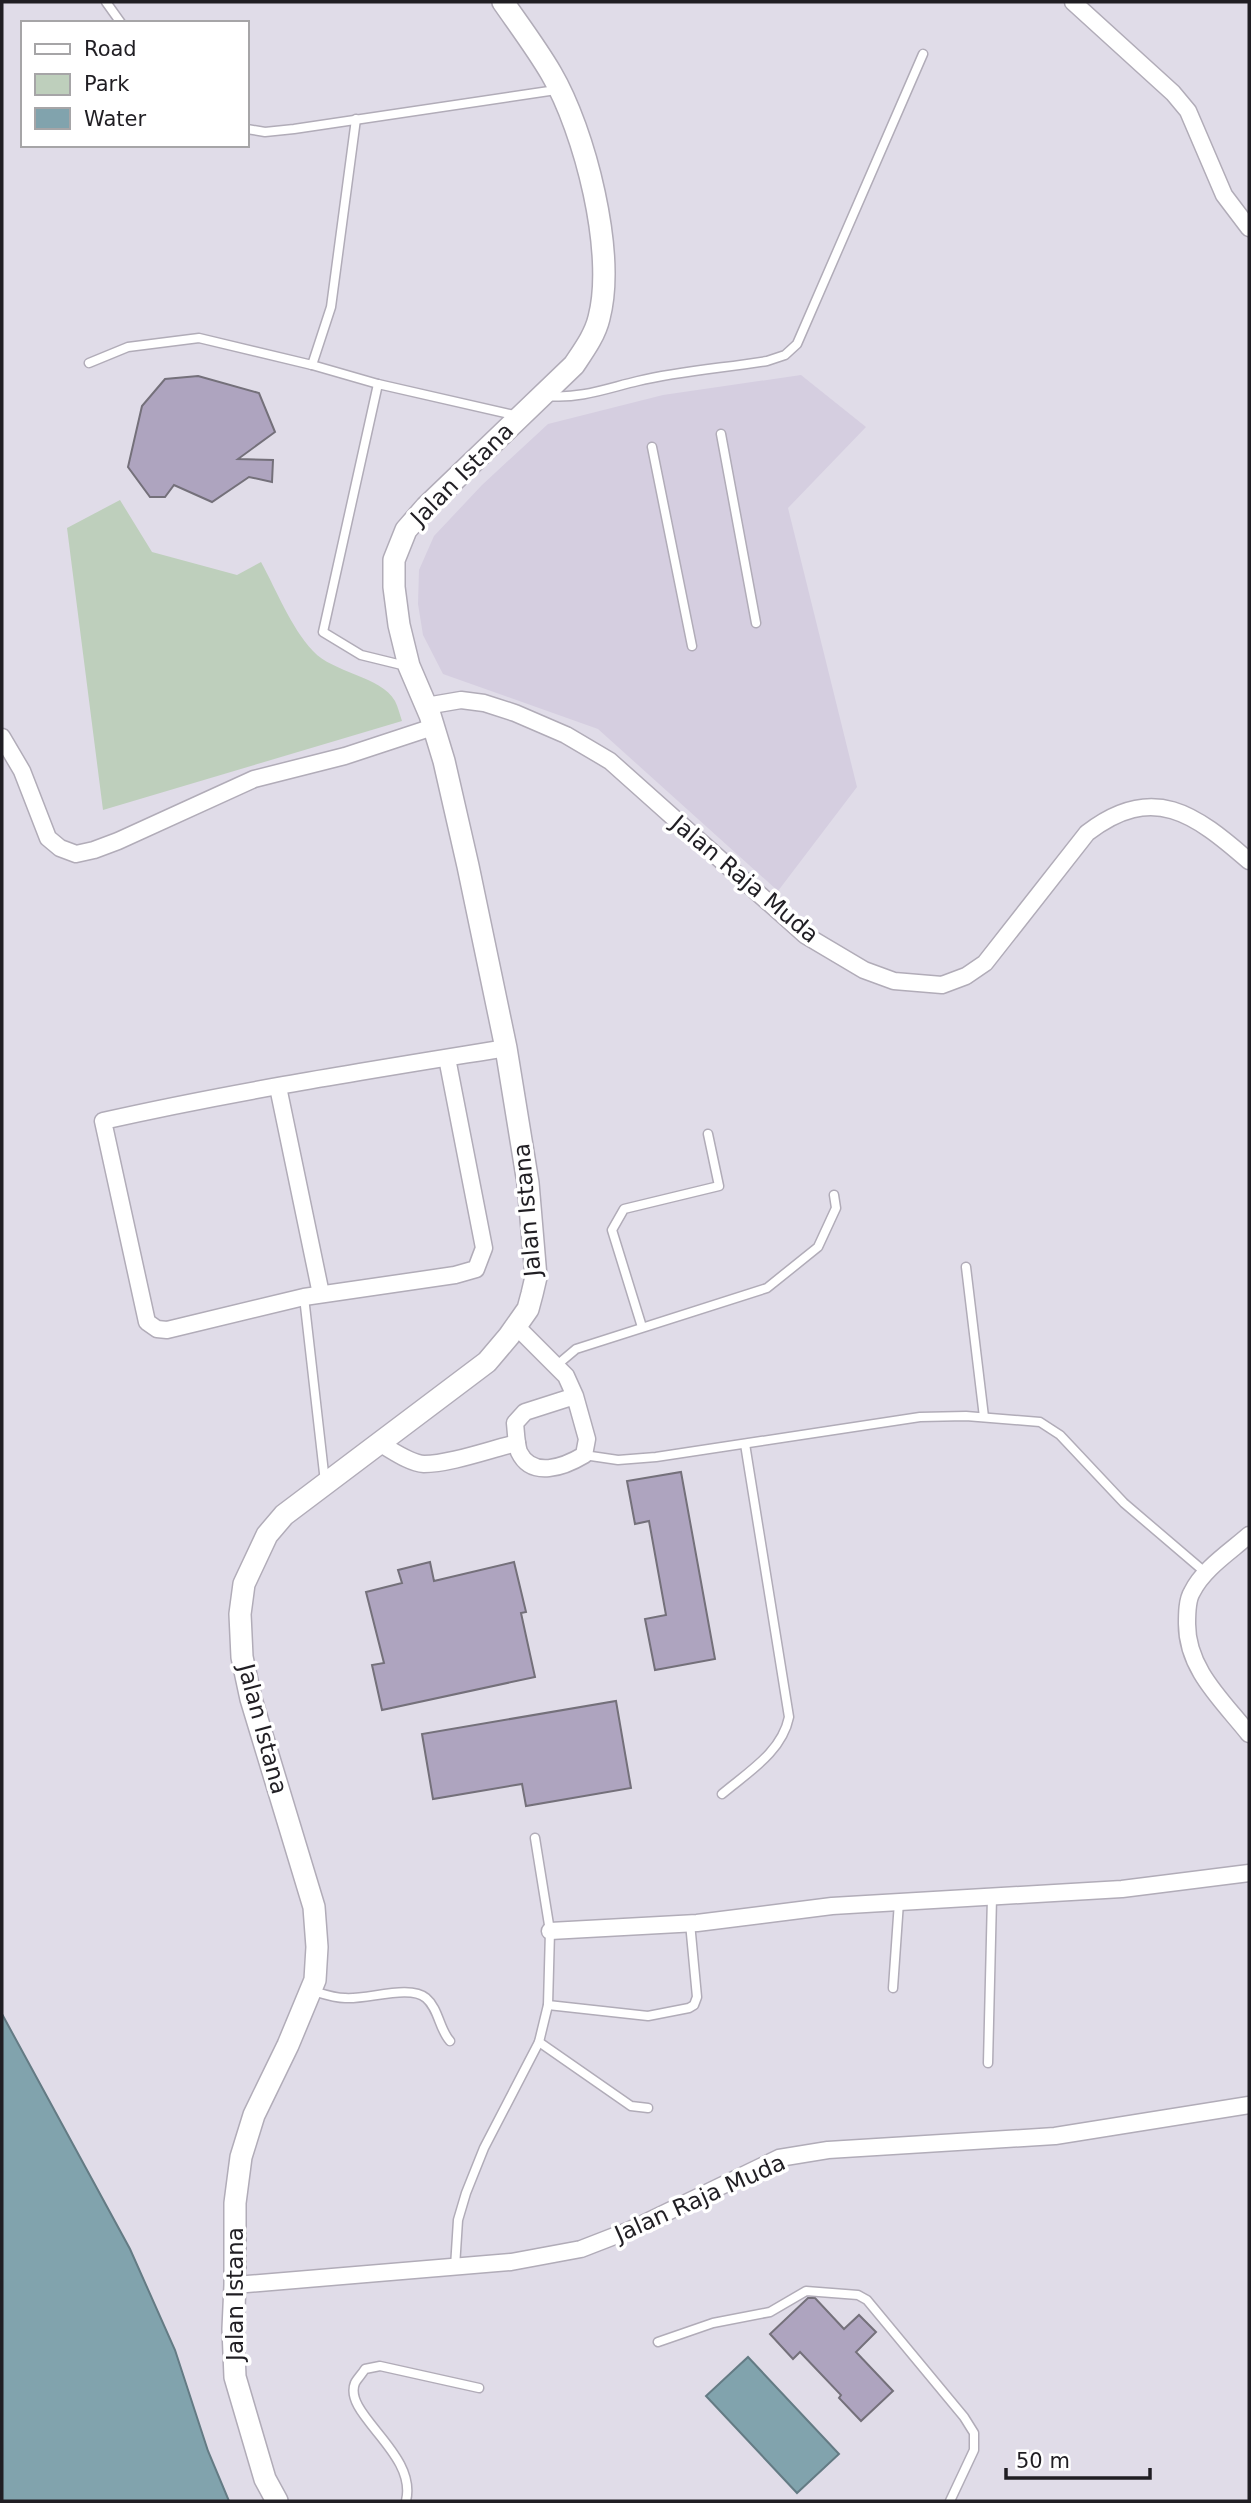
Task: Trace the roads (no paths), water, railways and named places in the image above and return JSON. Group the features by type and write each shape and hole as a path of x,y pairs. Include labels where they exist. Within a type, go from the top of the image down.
{"street":[{"name":"Jalan Istana","path":"276,2501 265,2479 235,2377 235,2203 241,2157 254,2115 288,2045 310,1991 314,1980 317,1947 314,1907 251,1699 243,1657 240,1614 244,1584 267,1535 284,1515 487,1362 528,1309 536,1277 528,1183 506,1048 444,761 426,706 409,666 394,587 394,560 406,530 447,485 574,365 599,320 605,287 601,227 579,138 552,74 503,2"},
{"path":"1073,2 1173,93 1188,111 1224,195 1249,228"},
{"name":"Jalan Raja Muda","path":"426,706 461,700 484,703 566,735 610,761 805,935 864,970 894,981 942,985 966,976 985,963 1087,833 1105,820 1141,807 1163,807 1182,813 1231,845 1249,861"},
{"path":"2,737 22,771 48,838 60,848 76,854 118,841 254,779 345,756 433,727"},
{"path":"447,1058 484,1248 476,1269 455,1275 304,1297 167,1330 157,1329 147,1322 103,1121 200,1099 506,1048"},
{"path":"278,1087 321,1294"},
{"path":"516,1326 566,1376 575,1396 587,1439 584,1455 569,1464 541,1469 527,1464 518,1450 516,1423 525,1412 575,1396"},
{"path":"379,1443 407,1459 423,1464 517,1443"},
{"path":"1249,1535 1206,1573 1191,1592 1187,1615 1187,1640 1197,1669 1249,1734"},
{"path":"550,1931 690,1923 832,1906 1122,1889 1249,1873"},
{"name":"Jalan Raja Muda","path":"235,2285 511,2262 581,2249 631,2230 779,2158 828,2150 1055,2136 1249,2105"}],"lane":[{"path":"106,2 120,21"},
{"path":"542,395 566,398 640,380 767,361 785,355 797,344 923,54"},
{"path":"248,129 265,132 294,129 559,89"},
{"path":"312,365 331,307 356,119"},
{"path":"89,363 128,347 199,338 378,384 520,416"},
{"path":"378,384 323,632 361,655 409,666"},
{"path":"721,434 756,623"},
{"path":"652,447 692,646"},
{"path":"642,1327 612,1230 624,1209 719,1186 708,1134"},
{"path":"557,1365 576,1349 767,1288 818,1247 836,1208 834,1195"},
{"path":"966,1267 984,1417"},
{"path":"304,1297 326,1482"},
{"path":"584,1455 630,1459 920,1417 984,1417 1040,1422 1060,1435 1124,1503 1206,1573"},
{"path":"722,1794 780,1742 789,1717 745,1444"},
{"path":"455,2267 458,2220 466,2193 484,2148 539,2042 548,2005 550,1931 535,1838"},
{"path":"988,2063 992,1897"},
{"path":"893,1988 899,1902"},
{"path":"548,2005 648,2016 689,2008 694,2005 697,1997 690,1923"},
{"path":"310,1991 344,1998 414,1992 425,1997 433,2006 442,2032 450,2041"},
{"path":"539,2042 631,2106 648,2108"},
{"path":"658,2342 713,2323 771,2312 806,2291 858,2295 867,2300 885,2321 964,2417 974,2433 974,2450 950,2501"},
{"path":"406,2501 407,2477 399,2460 359,2409 354,2392 355,2384 365,2370 380,2366 480,2388"}],"water":[{"path":"2,2014 130,2249 175,2350 208,2451 229,2501 2,2501"},
{"path":"748,2357 839,2454 797,2493 706,2396"}]}
